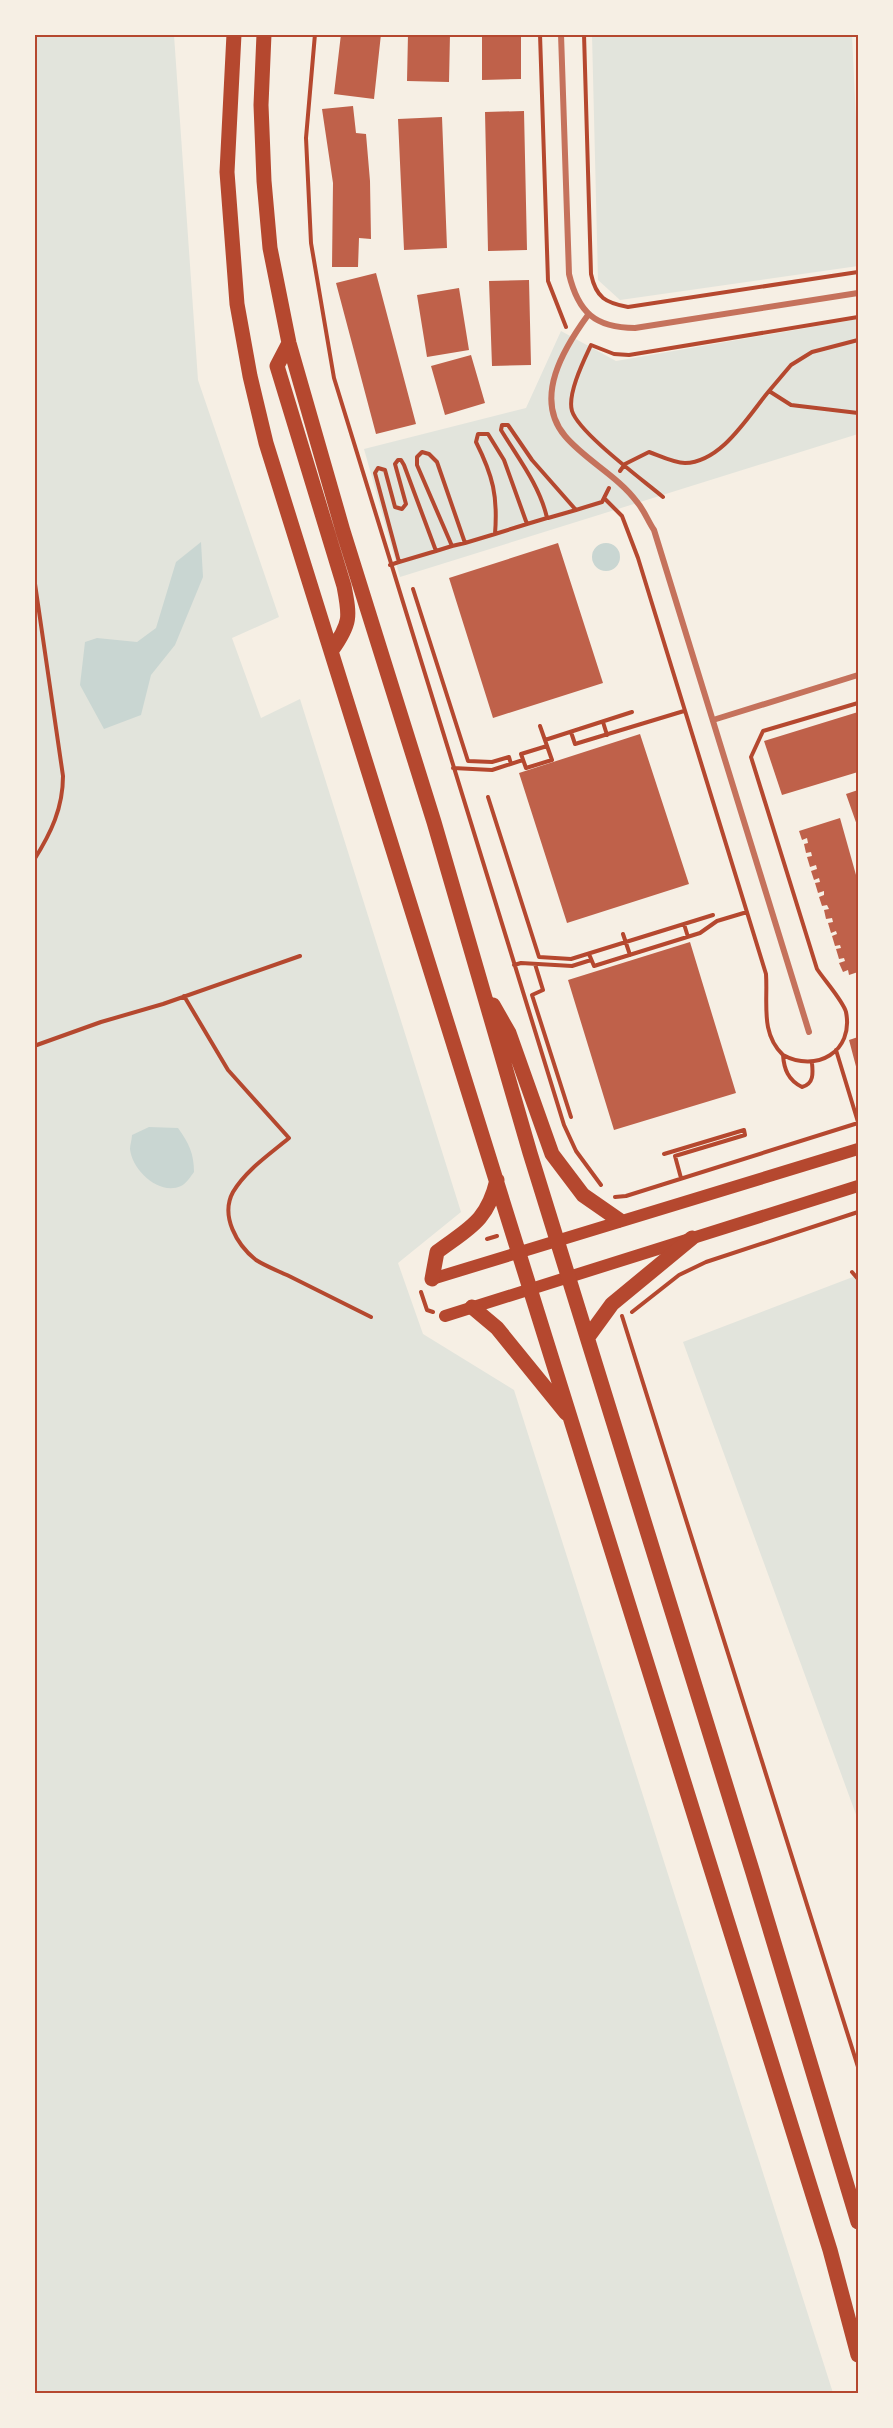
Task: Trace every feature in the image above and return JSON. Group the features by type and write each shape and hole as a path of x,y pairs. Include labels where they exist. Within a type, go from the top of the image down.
{"main road":[{"path":"234,34 227,172 237,304 250,376 266,443 826,2239 858,2355"},
{"path":"264,34 261,105 264,181 270,248 289,343 343,531 434,822 557,1240 750,1862 858,2222"},
{"path":"289,343 277,366 344,586 350,616 342,636 332,650"},
{"path":"481,984 509,1033 552,1154 583,1195 619,1220"},
{"path":"497,1180 487,1212 437,1252 432,1279 619,1220 858,1149"},
{"path":"445,1316 858,1186"},
{"path":"588,1337 612,1304 692,1238"},
{"path":"472,1307 497,1328 572,1420"}],"street":[{"path":"561,34 569,274 575,296 588,315 616,328 635,328 858,292"},
{"path":"588,315 569,342 552,385 550,400 553,416 565,436 614,478 637,502 654,530 809,1032"},
{"path":"713,720 858,675"}],"path":[{"path":"315,34 306,138 311,243 334,378 390,565 570,1140 603,1187"},
{"path":"540,34 548,281 565,326 591,345 614,354 629,355 858,317"},
{"path":"584,34 591,274 594,286 609,304 628,307 858,272"},
{"path":"858,34 858,107"},
{"path":"390,565 603,500 614,478 625,464 649,452 684,463 704,459 722,447 791,365 812,352 858,340"},
{"path":"591,345 572,396 572,411 581,427 663,497"},
{"path":"769,391 791,405 858,413"},
{"path":"547,518 541,498 501,430 502,425 508,425 532,460 576,510"},
{"path":"495,534 497,509 495,490 485,458 476,442 476,436 482,433 488,434 504,460 527,524"},
{"path":"452,546 417,465 417,458 422,452 429,454 437,462 465,543"},
{"path":"399,562 375,473 378,468 382,467 385,470 395,507 402,509 406,504 395,464 398,460 401,460 404,465 436,551"},
{"path":"603,500 622,516 638,558 766,974 767,1027 770,1040 783,1055 801,1062 812,1063 829,1056 836,1050 845,1036 846,1014 840,999 831,990 818,969 751,757 763,731 858,703"},
{"path":"34,577 63,776 63,793 59,811 34,860"},
{"path":"413,590 468,761 492,762 509,757 511,764"},
{"path":"571,732 575,744 684,711"},
{"path":"545,740 632,712"},
{"path":"603,722 607,735"},
{"path":"540,726 552,760 526,768 522,754 547,746"},
{"path":"453,768 492,770 524,760"},
{"path":"488,797 539,957 571,959 713,915"},
{"path":"589,954 594,966 700,933 717,921 747,912"},
{"path":"684,924 688,937"},
{"path":"623,934 630,955"},
{"path":"34,1046 300,956"},
{"path":"514,964 572,966 591,960"},
{"path":"535,964 543,990 532,995 571,1118"},
{"path":"184,996 228,1070 289,1138 252,1170 233,1193 229,1203 229,1214 231,1226 238,1240 258,1261 371,1317"},
{"path":"609,1195 626,1196 858,1123 836,1050"},
{"path":"783,1055 784,1067 789,1077 802,1087 810,1082 813,1076 812,1063"},
{"path":"664,1154 744,1130 746,1134 675,1156 681,1178"},
{"path":"858,1212 706,1262 679,1275 624,1318 858,2067"},
{"path":"487,1239 513,1230"},
{"path":"852,1272 858,1280"},
{"path":"432,1279 421,1289 423,1301 427,1310 445,1316"},
{"path":"858,1780 858,1812"}],"shaded area":[{"path":"35,35 174,35 198,380 279,617 232,638 261,718 300,699 461,1212 398,1263 423,1334 514,1390 833,2393 35,2394"},
{"path":"592,35 852,35 858,163 858,266 620,300 598,280"},
{"path":"858,319 858,434 400,577 364,449 526,408 561,331 616,361"},
{"path":"201,542 203,577 175,645 151,675 141,715 104,729 80,685 85,642 97,638 137,642 156,628 176,562"},
{"path":"606,543 616,547 620,557 616,567 606,571 596,567 592,557 596,547"},
{"path":"149,1127 178,1128 185,1139 192,1154 194,1172 183,1185 173,1188 156,1184 141,1173 136,1165 130,1149 132,1135"},
{"path":"858,1275 858,1820 683,1342"}],"building":[{"path":"341,34 381,34 374,99 334,94"},
{"path":"408,34 450,34 449,82 407,81"},
{"path":"482,34 521,34 521,79 482,80"},
{"path":"353,106 356,133 366,134 371,239 359,238 358,267 332,267 333,183 322,109"},
{"path":"524,111 527,250 488,251 485,112"},
{"path":"442,117 447,248 404,250 398,119"},
{"path":"376,273 416,424 376,434 336,283"},
{"path":"529,280 531,365 492,366 489,281"},
{"path":"459,288 469,350 427,357 417,295"},
{"path":"471,355 485,403 445,415 431,366"},
{"path":"558,543 603,683 493,718 449,578"},
{"path":"858,712 858,772 782,795 764,741"},
{"path":"640,734 689,884 567,923 519,773"},
{"path":"858,790 858,828 846,794"},
{"path":"840,818 858,882 858,972 849,975 848,970 843,972 839,963 845,961 844,958 839,959 836,949 841,948 840,945 835,946 832,936 837,934 836,931 831,933 828,923 833,922 832,918 826,919 824,910 829,909 827,905 822,906 819,897 824,895 824,891 818,893 815,883 820,882 819,878 814,880 811,871 817,869 816,865 810,867 807,857 812,856 811,852 806,853 804,844 808,843 807,838 802,840 799,831"},
{"path":"690,942 736,1093 614,1130 568,980"},
{"path":"858,1037 858,1074 849,1040"}]}
